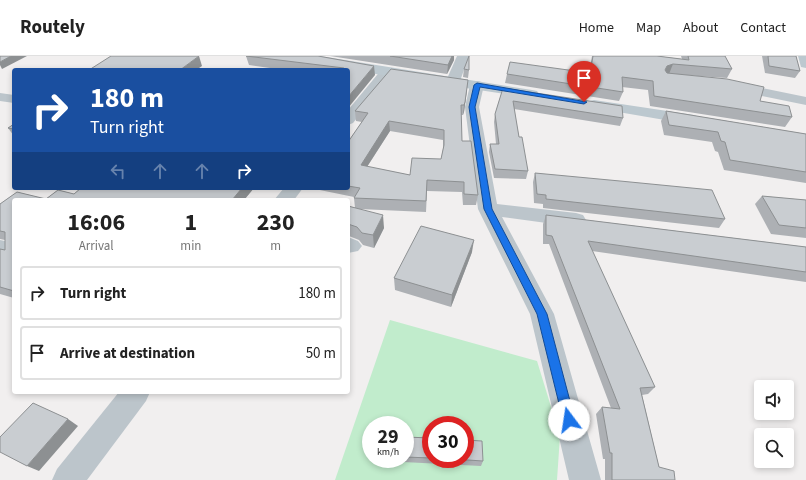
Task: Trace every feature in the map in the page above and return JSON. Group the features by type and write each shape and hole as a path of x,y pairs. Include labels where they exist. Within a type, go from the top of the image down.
{"street":[{"path":"298,56 387,72 548,96"},
{"path":"453,81 463,56"},
{"path":"804,56 806,64"},
{"path":"350,118 387,72"},
{"path":"722,83 806,101"},
{"path":"477,85 472,107 488,209 542,314 585,480"},
{"path":"0,97 12,99"},
{"path":"579,101 711,123"},
{"path":"286,198 292,190"},
{"path":"488,209 597,223"},
{"path":"0,248 12,251"},
{"path":"68,480 134,394"}],"green space":[{"path":"390,320 537,361 560,436 557,480 335,480"}],"building":[{"path":"0,56 11,56 0,62"},
{"path":"111,56 199,56 183,68 92,68"},
{"path":"246,56 318,56 374,66 350,95 350,68"},
{"path":"390,56 452,56 448,65"},
{"path":"469,56 469,70 464,69"},
{"path":"593,56 657,56 689,60 688,56 725,56 732,69 673,64 667,66 665,70 667,73 727,79 764,87 760,101 789,106 792,117 654,96 653,81 622,77 623,92 507,74 510,62 590,73"},
{"path":"768,56 796,56 800,71 769,66"},
{"path":"391,69 468,80 465,102 464,105 461,105 462,141 471,141 478,195 464,194 464,182 427,180 426,201 354,198 360,188 350,186 350,139 368,113 355,111","holes":["389,121 444,130 444,145 441,159 412,158 410,175 361,165"]},
{"path":"503,88 622,106 623,118 513,101 519,137 522,137 528,171 495,169 490,144 499,144 495,114"},
{"path":"666,111 806,134 806,172 730,160 725,142 721,141 718,132 669,125"},
{"path":"535,173 712,190 725,219 546,199 546,195 537,194"},
{"path":"58,190 74,194 79,190 240,190 234,198 47,198"},
{"path":"17,192 42,198 12,198 12,290 0,287 0,249 5,250 5,232 0,231 0,204"},
{"path":"762,196 806,200 806,228 779,225"},
{"path":"350,207 383,215 373,235 362,233 357,227 350,225"},
{"path":"546,215 806,247 806,272 588,241 655,387 640,388 659,467 674,471 675,480 612,480 612,453 610,453 602,407 620,409 552,236 546,235"},
{"path":"421,226 474,240 452,295 394,278"},
{"path":"33,403 68,419 27,466 0,452 0,437"},
{"path":"414,437 422,438 422,458 414,457"},
{"path":"474,441 482,441 483,461 474,460"}],"route":[{"path":"569,420 542,314 488,209 472,107 477,85 584,102"}]}
